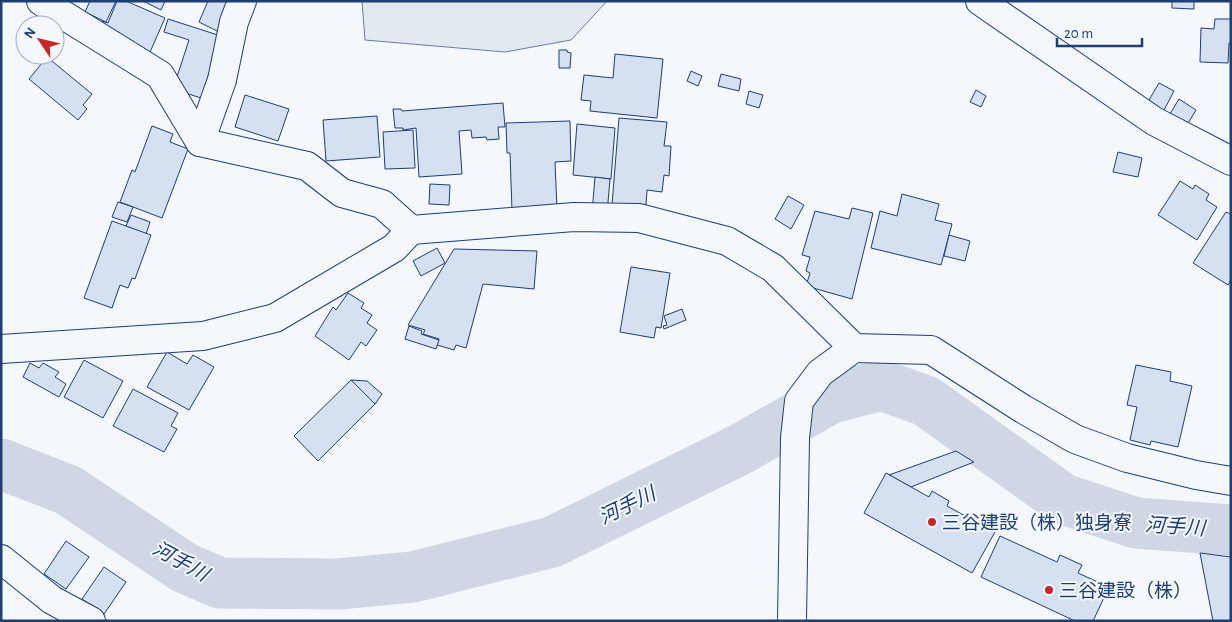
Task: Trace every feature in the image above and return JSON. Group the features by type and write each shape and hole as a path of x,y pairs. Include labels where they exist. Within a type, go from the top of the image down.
{"street":[{"path":"41,1 160,75 200,142 307,166 342,193 382,204 411,230"},
{"path":"200,142 222,80 234,22 242,1"},
{"path":"980,1 1154,121 1231,161"},
{"path":"1,349 203,336 275,318 394,248 411,230 574,216 640,218 727,241 773,268 854,348"},
{"path":"792,621 795,438 799,401 820,373 854,348 931,350 1008,400 1075,439 1127,458 1196,475 1231,480"},
{"path":"1,559 52,600 91,621"}],"shaded area":[{"path":"362,1 607,1 571,40 505,52 365,40"}],"building":[{"path":"90,1 116,1 106,22 85,12"},
{"path":"117,1 126,1 165,18 143,68 92,42 102,21 108,23"},
{"path":"143,1 165,1 161,10"},
{"path":"208,1 231,1 217,31 199,22"},
{"path":"1172,1 1194,1 1194,9 1172,8"},
{"path":"168,19 221,36 201,98 173,89 189,40 164,32"},
{"path":"1215,19 1231,19 1231,43 1229,43 1228,63 1200,62 1201,28 1214,29"},
{"path":"559,50 567,50 567,52 571,53 570,68 559,68"},
{"path":"615,54 663,59 657,118 590,111 591,101 581,100 584,75 613,78"},
{"path":"40,65 57,65 92,94 83,105 87,109 78,120 29,79"},
{"path":"691,71 702,76 698,86 687,81"},
{"path":"721,74 741,79 739,91 718,86"},
{"path":"1159,83 1174,91 1162,114 1146,105"},
{"path":"976,90 986,96 981,107 970,102"},
{"path":"749,91 763,95 759,108 746,104"},
{"path":"245,95 289,109 278,141 235,127"},
{"path":"1179,99 1196,110 1187,125 1170,114"},
{"path":"503,103 505,127 498,127 499,139 487,140 486,137 472,138 471,130 459,131 462,174 419,177 416,128 403,130 403,128 395,128 393,109 401,109 402,111"},
{"path":"377,116 380,157 326,161 323,120"},
{"path":"619,118 667,122 664,146 671,146 669,176 664,175 662,192 647,190 645,219 611,217"},
{"path":"570,121 571,161 555,162 557,209 512,211 510,153 507,153 506,123"},
{"path":"577,124 615,128 611,179 573,175"},
{"path":"152,126 173,134 170,142 188,149 162,218 120,202 132,170 135,172"},
{"path":"413,130 415,168 385,169 383,132"},
{"path":"1118,152 1142,158 1138,177 1113,172"},
{"path":"595,177 610,179 607,214 592,213"},
{"path":"1180,181 1193,189 1195,185 1209,194 1206,200 1217,207 1197,240 1158,215"},
{"path":"430,184 450,185 449,205 429,204"},
{"path":"902,194 939,204 935,220 952,224 941,265 871,248 880,211 897,216"},
{"path":"788,196 804,205 791,229 775,219"},
{"path":"118,202 133,207 127,222 112,217"},
{"path":"852,208 873,213 852,299 806,286 810,273 806,271 810,257 802,255 815,211 849,219"},
{"path":"1226,212 1231,214 1231,280 1228,285 1193,263"},
{"path":"131,215 150,222 146,234 126,226"},
{"path":"112,221 151,235 135,279 132,278 128,288 120,285 112,308 84,298"},
{"path":"949,235 970,241 965,261 944,256"},
{"path":"437,248 445,263 421,276 413,261"},
{"path":"454,249 537,251 534,289 483,284 466,348 456,345 454,350 437,345 439,339 423,334 425,330 408,325"},
{"path":"631,267 670,273 661,328 656,327 654,338 620,332"},
{"path":"348,293 364,303 361,308 372,315 367,323 377,330 366,346 361,342 349,360 315,336 333,307 336,310"},
{"path":"682,309 686,320 664,329 663,326 667,325 664,316"},
{"path":"409,326 422,331 421,334 439,340 436,349 405,339"},
{"path":"167,352 187,364 193,355 214,367 189,410 147,387"},
{"path":"84,360 123,381 103,418 64,397"},
{"path":"30,363 39,368 43,363 59,372 55,377 66,384 59,397 23,377"},
{"path":"1136,365 1171,372 1170,381 1192,386 1178,447 1151,441 1150,445 1130,440 1137,407 1127,405"},
{"path":"351,380 375,404 318,461 294,436"},
{"path":"351,380 367,381 382,394 375,404"},
{"path":"133,389 178,413 171,426 177,429 164,452 113,426"},
{"path":"956,451 974,462 911,487 889,475"},
{"name":"三谷建設（株）独身寮","path":"886,473 929,497 932,491 949,501 947,506 969,518 972,513 984,520 981,525 995,532 972,573 864,513"},
{"path":"1000,536 1057,562 1060,555 1082,565 1078,573 1109,587 1093,621 1075,621 981,577"},
{"path":"66,541 89,557 66,589 44,574"},
{"path":"1200,553 1231,557 1231,621 1213,621"},
{"path":"104,567 126,582 104,614 82,599"}],"waterway":[{"name":"河手川","path":"1,464 68,490 185,568 220,583 338,584 413,577 552,542 739,450 829,399 881,385 926,401 1063,499 1136,523 1231,530"}],"place":[{"name":"三谷建設（株）独身寮","path":"932,522"},
{"name":"三谷建設（株）","path":"1049,590"}]}
